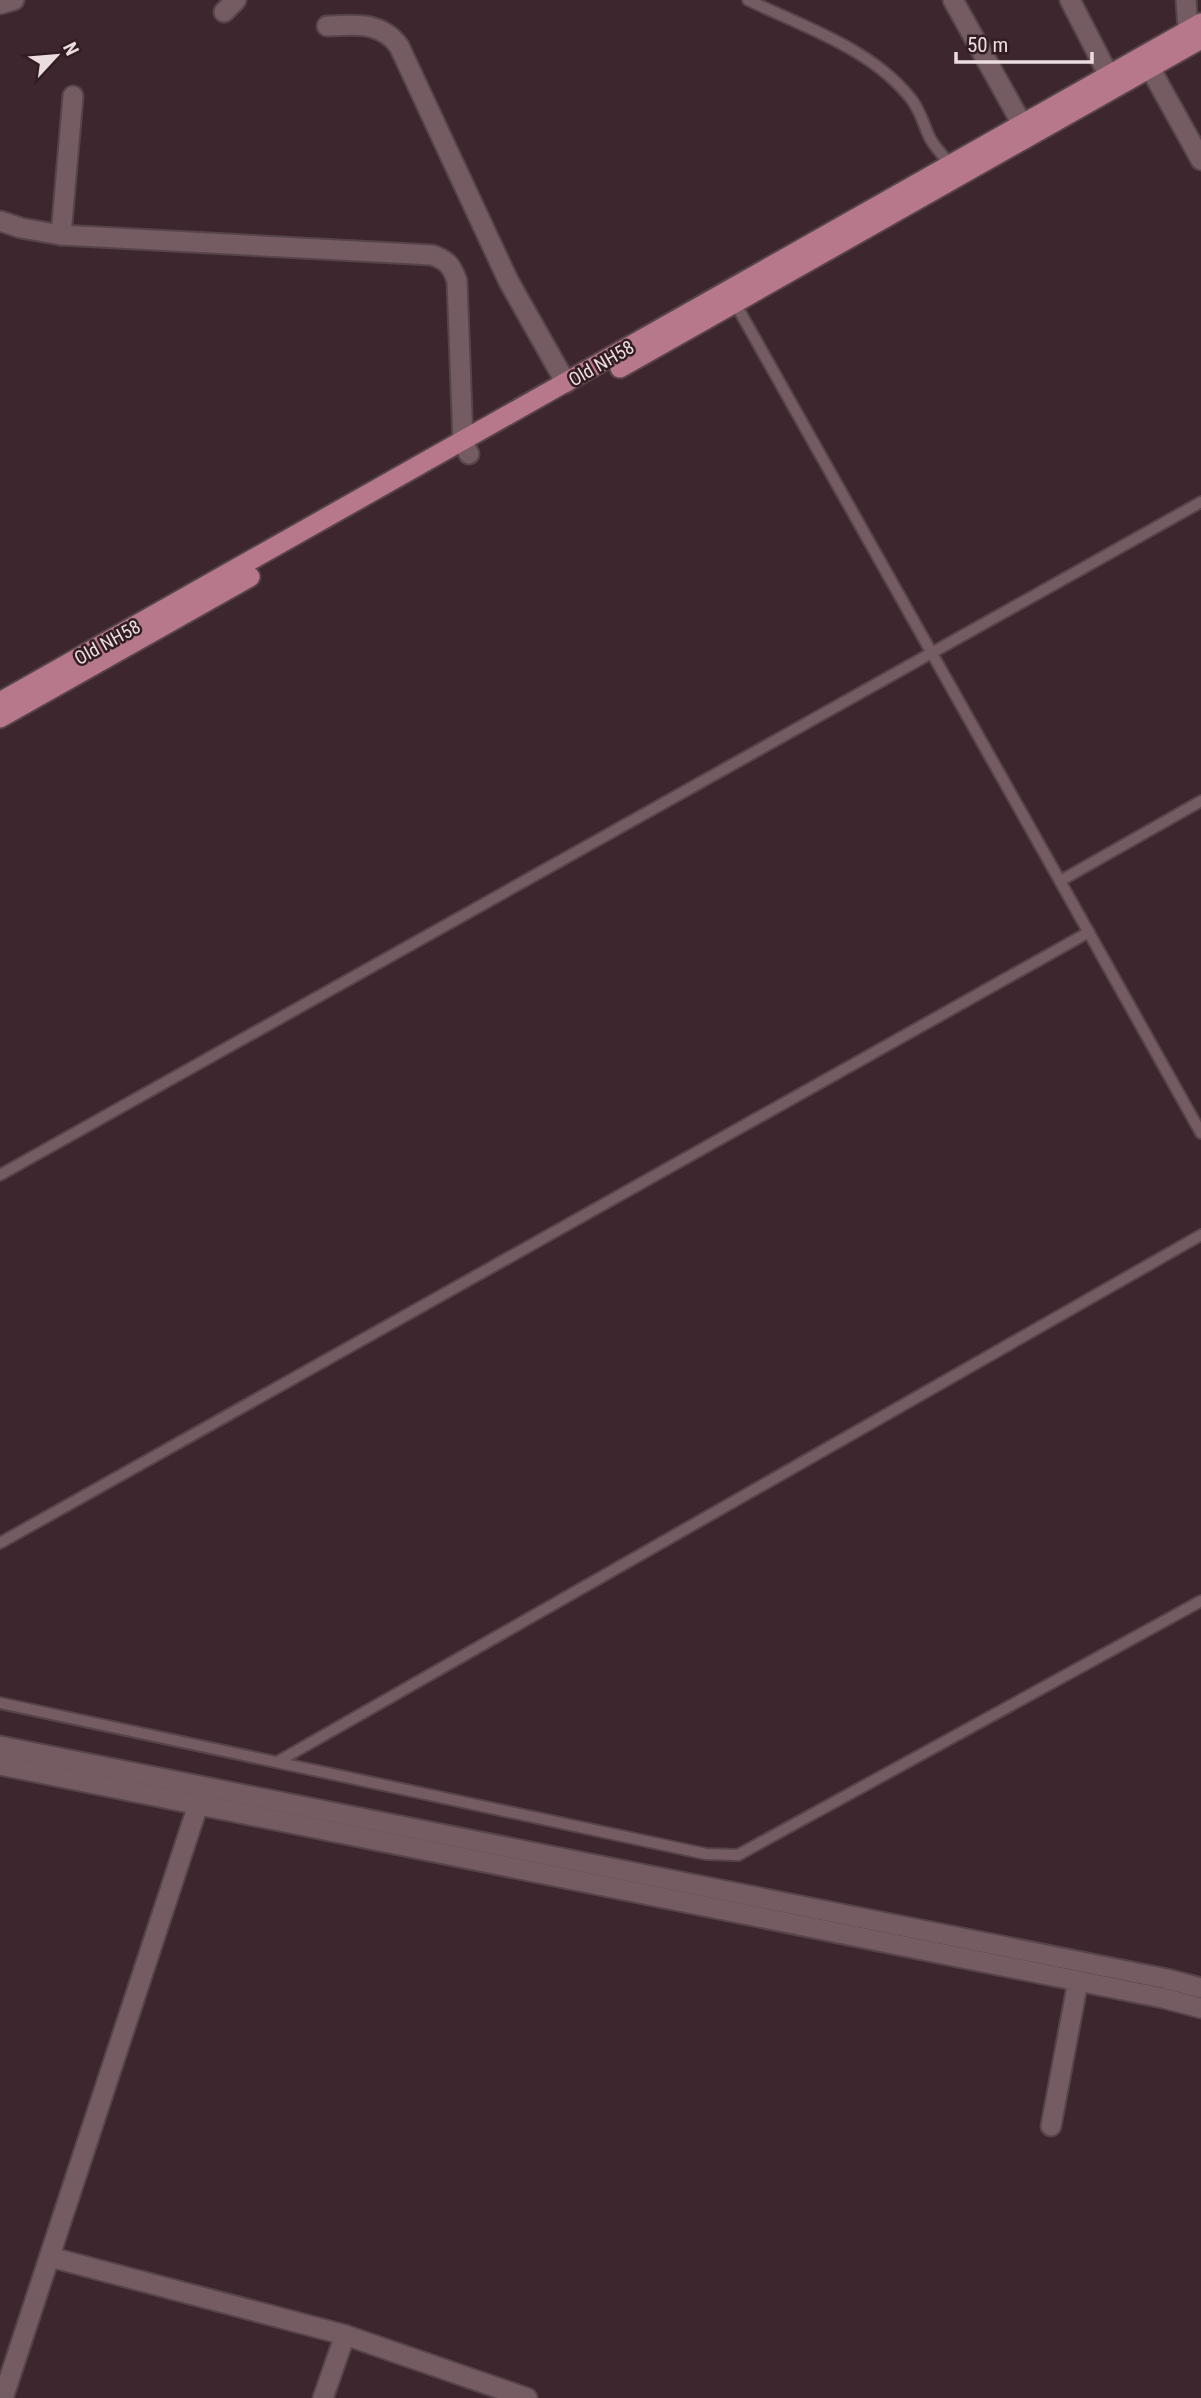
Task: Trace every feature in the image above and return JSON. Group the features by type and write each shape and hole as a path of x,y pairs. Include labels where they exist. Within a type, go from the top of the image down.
{"main road":[{"name":"Old NH58","path":"0,718 466,448 566,383 950,164 1197,31"},
{"name":"Old NH58","path":"0,702 735,303 1150,68 1197,31"}],"street":[{"path":"0,4 14,0"},
{"path":"953,0 1022,124"},
{"path":"1070,0 1109,76"},
{"path":"1186,0 1197,31"},
{"path":"327,26 378,27 392,36 399,46 509,282 566,383"},
{"path":"1150,68 1201,160"},
{"path":"61,235 73,96"},
{"path":"0,221 21,228 61,235 418,254 444,259 450,265 457,281 466,448"},
{"path":"0,1745 202,1795 1201,2008"},
{"path":"0,1765 202,1795 1167,1979 1201,1988"},
{"path":"3,2398 202,1795"},
{"path":"1052,2126 1078,1981"},
{"path":"50,2258 345,2335 527,2398"},
{"path":"323,2398 345,2335"}],"lane":[{"path":"748,0 866,58 912,100 932,141 950,164"},
{"path":"735,303 1201,1133"},
{"path":"0,1175 1201,502"},
{"path":"1060,881 1201,801"},
{"path":"0,1543 1089,932"},
{"path":"277,1762 1201,1235"},
{"path":"0,1703 706,1854 737,1855 1201,1601"}]}
